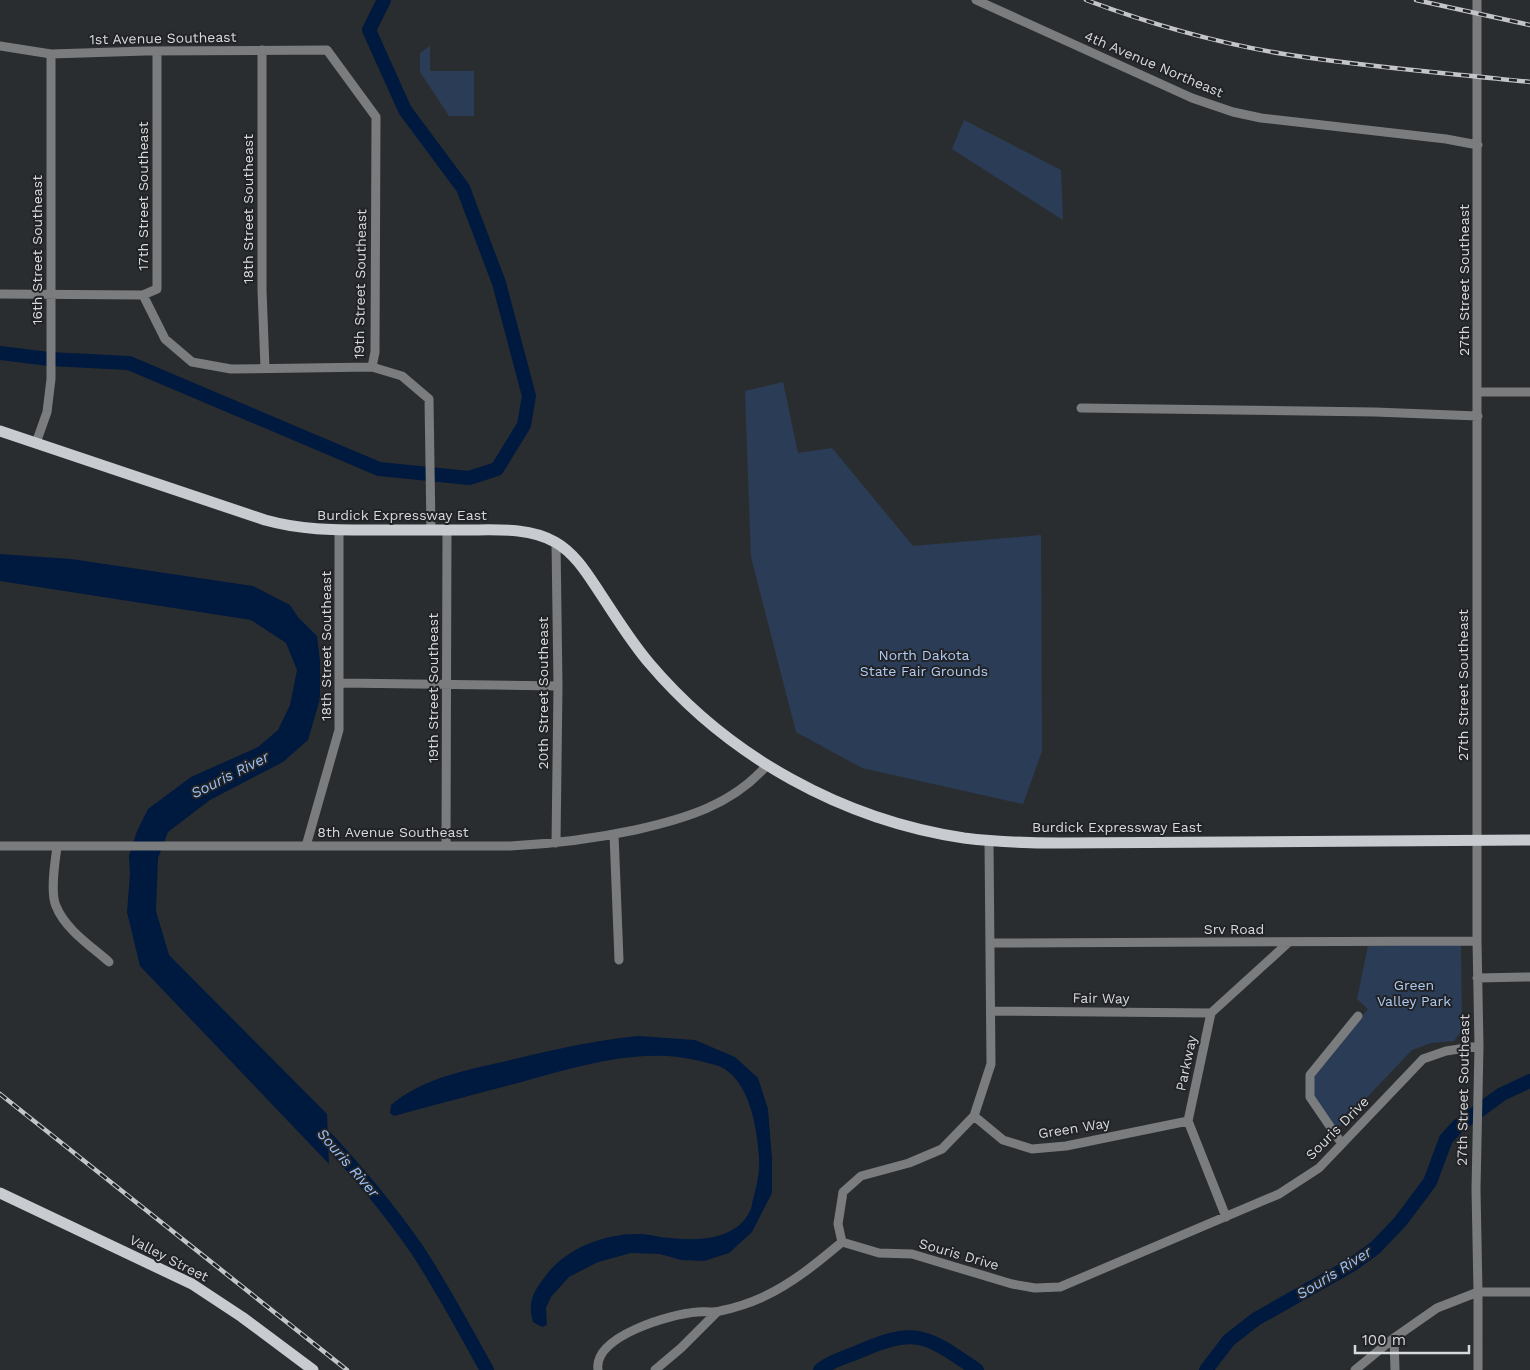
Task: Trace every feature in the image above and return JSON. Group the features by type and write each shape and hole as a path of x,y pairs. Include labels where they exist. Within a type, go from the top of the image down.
{"main road":[{"name":"Burdick Expressway East","path":"0,432 294,528 340,530 493,530 531,533 543,536 556,542 577,561 650,664 703,718 766,765 842,805 876,818 918,829 989,841 1060,843 1530,840"},
{"name":"Burdick Expressway East","path":"712,724 727,736"},
{"name":"Valley Street","path":"0,1193 192,1284 242,1317 313,1370"}],"street":[{"name":"4th Avenue Northeast","path":"976,0 1192,98 1233,112 1261,118 1446,139 1478,145"},
{"name":"27th Street Southeast","path":"1477,0 1476,941 1479,1046 1476,1143 1478,1370"},
{"name":"1st Avenue Southeast","path":"0,46 51,54 327,50"},
{"name":"18th Street Southeast","path":"262,50 262,290 265,368"},
{"name":"19th Street Southeast","path":"327,50 376,117 375,352 372,367 402,376 429,399 431,530"},
{"name":"17th Street Southeast","path":"143,295 157,289 158,51"},
{"name":"16th Street Southeast","path":"36,443 47,412 51,379 51,54"},
{"path":"0,294 143,295 165,340 192,362 231,369 372,367"},
{"path":"1478,392 1530,392"},
{"path":"1081,408 1375,412 1478,416"},
{"name":"18th Street Southeast","path":"306,846 340,730 340,530"},
{"name":"19th Street Southeast","path":"446,846 447,530"},
{"name":"20th Street Southeast","path":"556,542 558,686 556,844"},
{"path":"340,683 558,686"},
{"name":"8th Avenue Southeast","path":"0,846 510,846 556,844 614,834 693,815 714,806 757,777 766,765"},
{"path":"614,834 619,960"},
{"path":"598,1370 598,1365 604,1351 622,1336 640,1326 696,1312 717,1312 763,1297 805,1273 842,1242 838,1224 843,1192 861,1176 909,1163 942,1150 974,1116 991,1064 989,841"},
{"path":"57,847 54,873 55,904 65,922 110,962"},
{"name":"Srv Road","path":"991,943 1476,941"},
{"path":"1211,1013 1289,942"},
{"path":"1477,978 1530,977"},
{"name":"Fair Way","path":"991,1011 1211,1013"},
{"name":"Parkway","path":"1188,1121 1211,1013"},
{"path":"1342,1144 1310,1096 1310,1075 1358,1016"},
{"name":"Souris Drive","path":"842,1242 879,1253 912,1254 1012,1284 1035,1288 1060,1287 1279,1194 1319,1168 1423,1059 1446,1051 1479,1046"},
{"name":"Green Way","path":"974,1116 1004,1140 1032,1149 1066,1146 1188,1121"},
{"path":"1188,1121 1226,1217"},
{"path":"1355,1370 1394,1338 1437,1308 1478,1292 1530,1292"},
{"path":"655,1370 681,1348 717,1312"},
{"path":"1394,1338 1395,1370"}],"green space":[{"path":"430,46 430,71 474,71 474,116 449,116 420,72 420,53"},
{"path":"964,120 1061,170 1063,220 952,149"},
{"name":"North Dakota State Fair Grounds","path":"783,382 798,453 832,448 913,546 1041,535 1042,751 1023,804 862,768 796,732 751,557 745,391"},
{"name":"Green Valley Park","path":"1461,944 1462,1030 1454,1041 1431,1043 1412,1050 1335,1131 1312,1097 1312,1077 1368,1009 1357,999 1368,946"}],"water":[{"path":"0,554 71,559 253,586 290,605 298,617 317,636 320,661 320,699 308,740 283,762 210,800 168,832 158,858 156,911 169,955 327,1114 329,1164 140,966 127,912 130,874 129,856 137,831 148,809 191,777 258,747 278,730 290,705 297,670 286,643 251,620 0,581"},
{"path":"638,1036 695,1040 735,1057 758,1078 768,1109 772,1159 772,1193 752,1232 729,1253 704,1261 681,1260 660,1254 631,1253 598,1262 569,1277 551,1297 546,1308 547,1325 542,1327 533,1322 531,1314 531,1302 535,1291 556,1264 577,1249 602,1239 627,1234 644,1234 682,1239 704,1238 726,1233 744,1221 751,1208 759,1172 759,1163 754,1119 745,1093 738,1082 730,1073 719,1066 700,1061 677,1057 629,1057 581,1066 394,1116 390,1113 391,1105 404,1095 434,1080 466,1070 576,1045"}],"waterway":[{"path":"0,353 49,359 129,363 379,469 469,478 497,469 524,425 529,396 499,283 463,188 405,110 369,30 384,0"},
{"name":"Souris River","path":"1206,1370 1229,1340 1256,1319 1350,1266 1375,1248 1400,1222 1430,1182 1446,1139 1458,1126 1502,1094 1530,1081"},
{"name":"Souris River","path":"316,1127 393,1216 416,1248 444,1293 487,1370"},
{"name":"Souris River","path":"820,1370 833,1362 878,1344 908,1337 921,1338 946,1349 977,1370"}],"railway":[{"path":"1086,0 1184,32 1259,50 1345,63 1530,82"},
{"path":"1416,0 1530,25"},
{"path":"0,1094 347,1370"}]}
